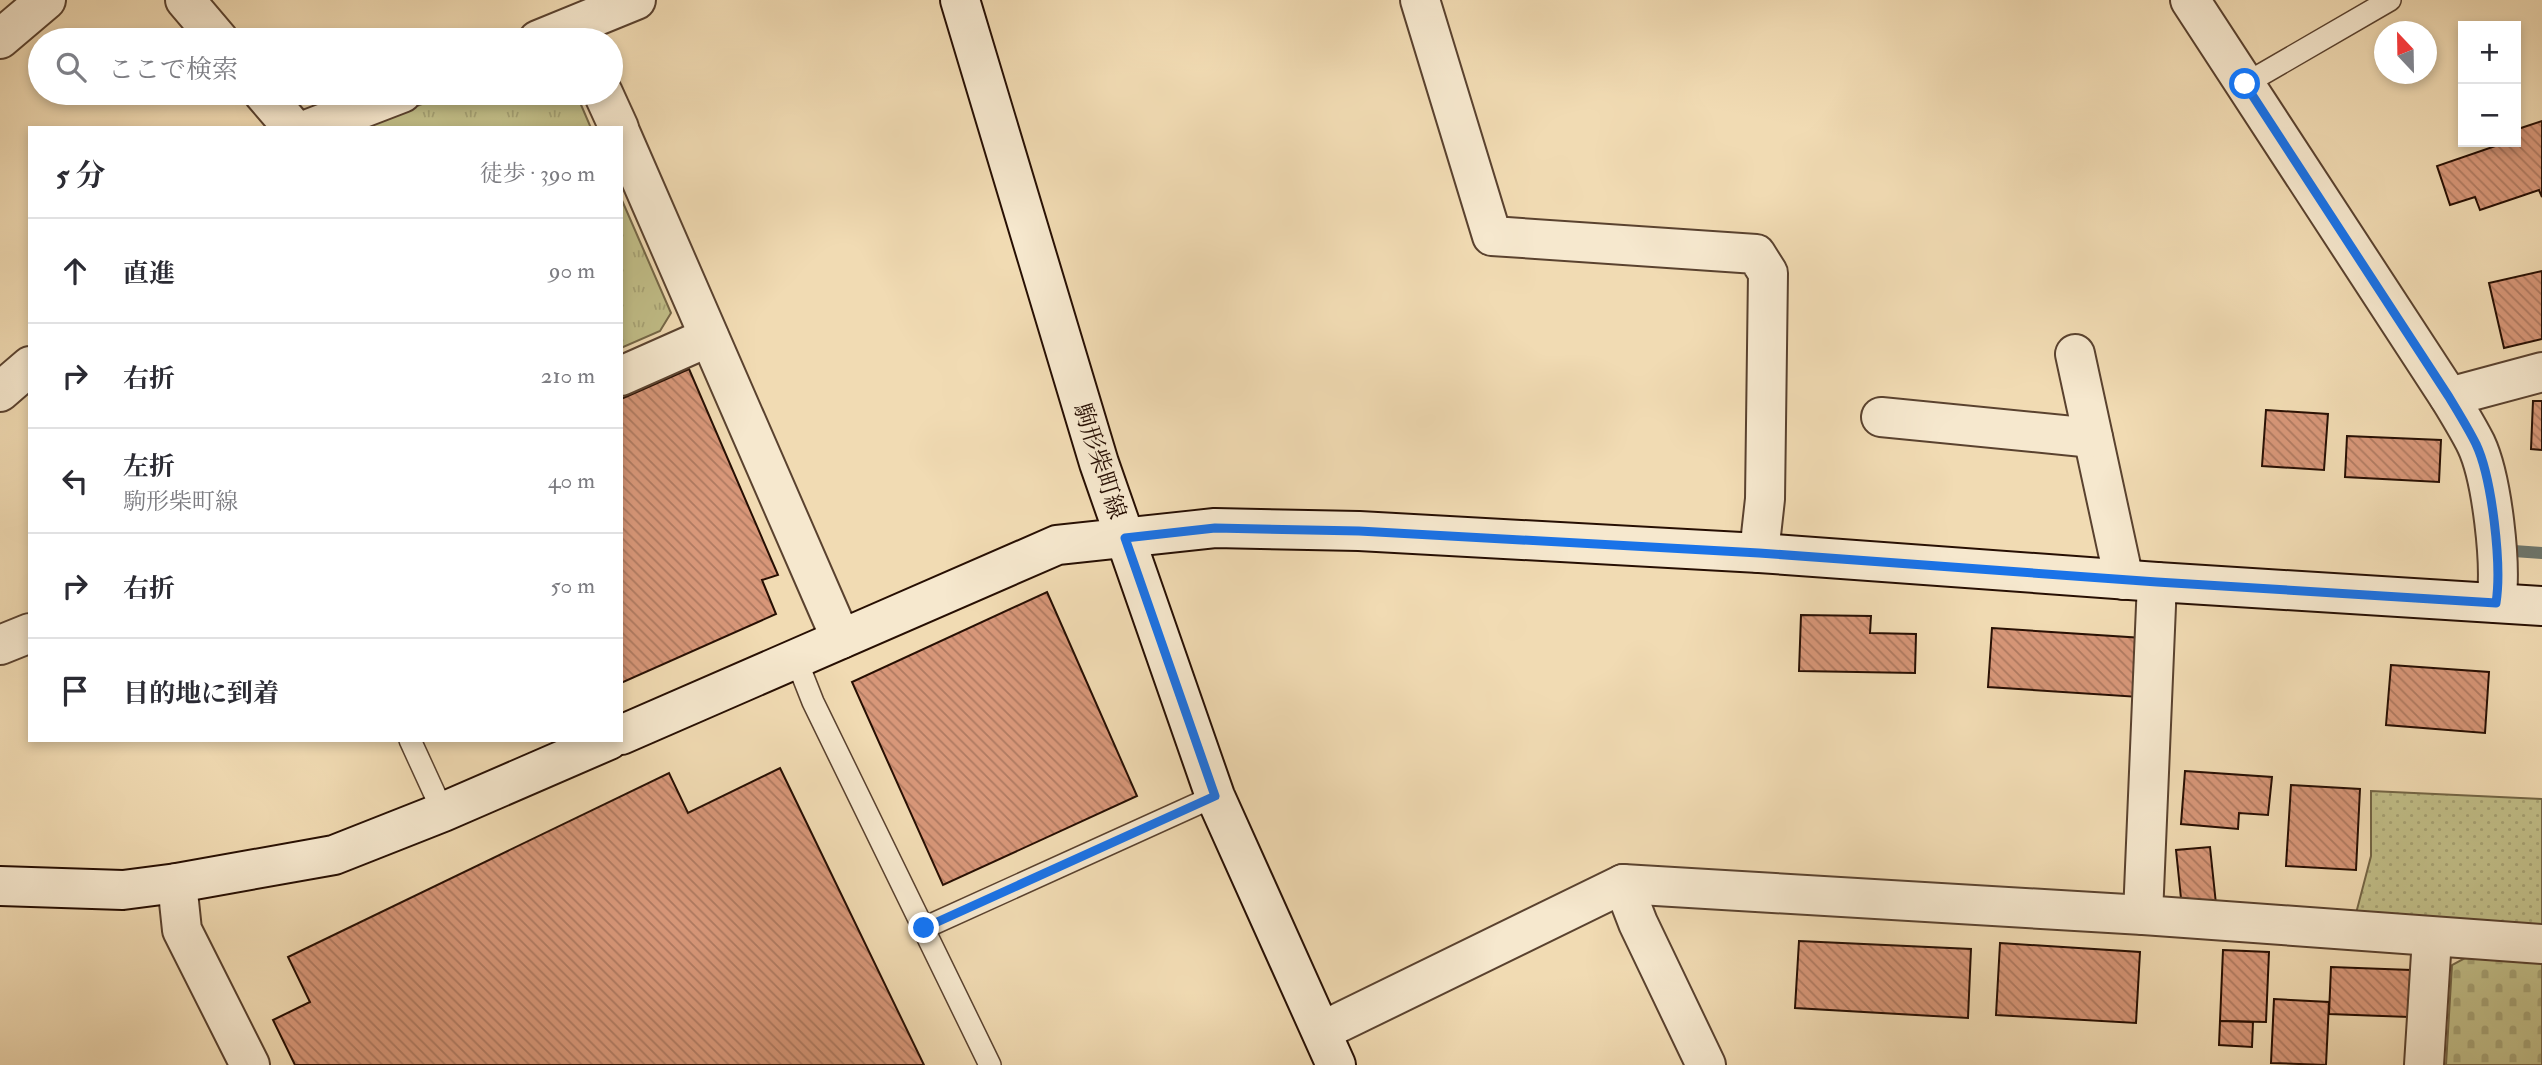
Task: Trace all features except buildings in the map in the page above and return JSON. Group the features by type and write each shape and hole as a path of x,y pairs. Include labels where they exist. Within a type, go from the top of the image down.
{"street":[{"path":"0,39 46,0"},
{"path":"185,0 209,28"},
{"path":"587,28 636,0"},
{"name":"駒形柴町線","path":"960,0 1099,463 1215,796 1329,1048"},
{"path":"1420,0 1492,236 1756,254 1768,273 1765,499 1759,553"},
{"path":"2190,0 2449,397 2476,445 2488,480 2497,556 2496,603"},
{"path":"273,105 291,126"},
{"path":"316,126 371,105"},
{"path":"608,105 617,126"},
{"path":"623,139 841,639"},
{"path":"623,375 709,337"},
{"path":"2075,354 2093,438 2141,581 2143,915"},
{"path":"0,392 28,368"},
{"path":"2449,397 2542,372"},
{"path":"1881,417 2093,438"},
{"path":"623,734 1057,545 1215,528 1359,531 1759,553 2141,581 2542,606"},
{"path":"0,645 28,635"},
{"path":"0,886 123,890 334,855 443,812 604,742"},
{"path":"177,883 181,930 250,1065"},
{"path":"1623,884 1638,923 1706,1065"},
{"path":"1329,1048 1623,884 2143,915 2542,944"},
{"path":"2424,1065 2432,937"}],"lane":[{"path":"2245,84 2390,0"},
{"path":"796,659 813,702 990,1065"},
{"path":"411,742 443,812"},
{"path":"924,928 1215,796"}],"green space":[{"path":"420,105 581,105 590,126 368,126"},
{"path":"623,203 671,313 660,331 623,347"},
{"path":"2371,791 2542,799 2542,932 2354,921 2371,856"},
{"path":"2465,958 2542,962 2542,1065 2446,1065 2452,965"}],"waterway":[{"path":"2514,551 2542,553"}],"route":[{"path":"924,928 1215,796 1125,538 1215,528 1359,531 1759,553 2496,603 2497,556 2488,480 2476,445 2449,397 2245,84"}]}
